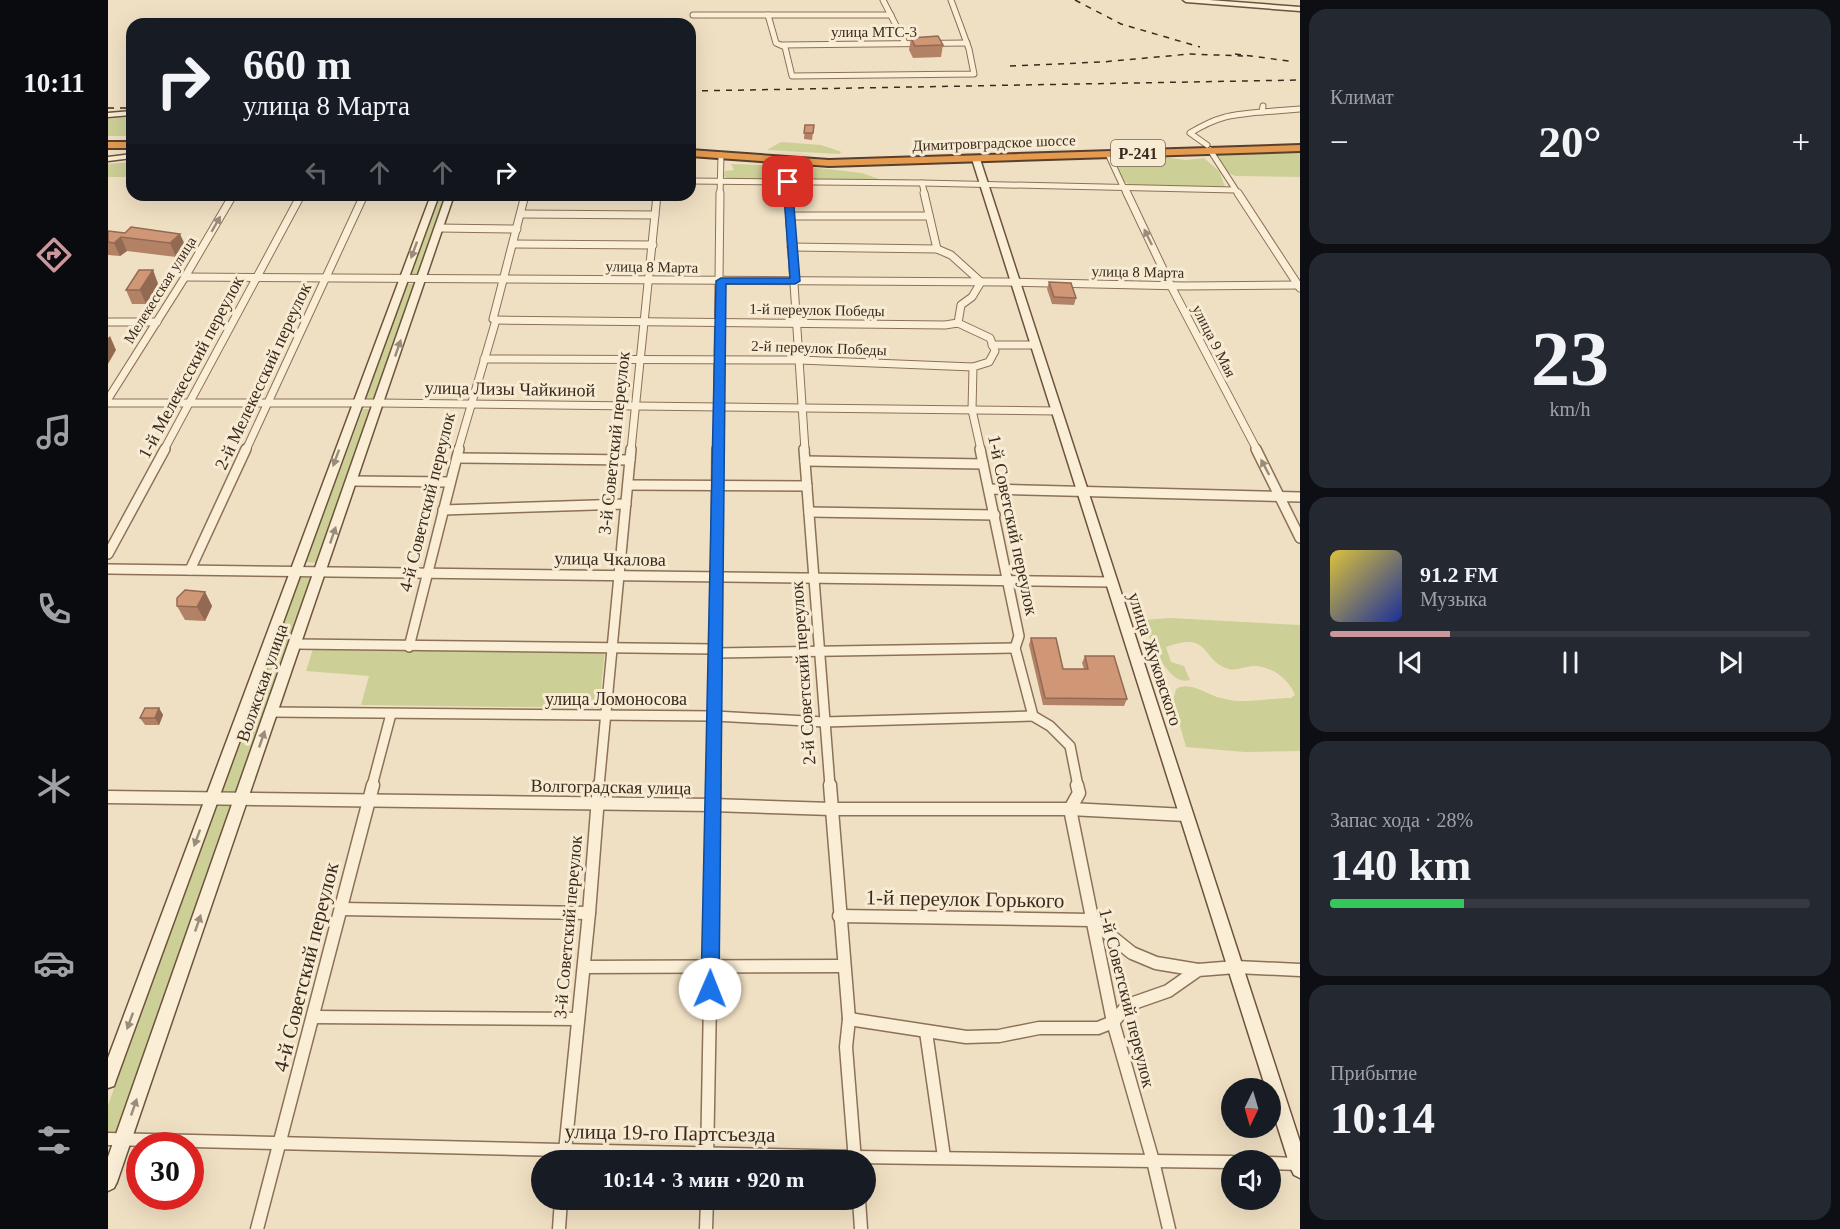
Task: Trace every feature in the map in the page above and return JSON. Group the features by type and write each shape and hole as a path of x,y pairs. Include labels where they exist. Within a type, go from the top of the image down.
{"highway":[{"path":"108,143 126,143"},
{"name":"Димитровградское шоссе","path":"696,153 829,163 1207,145 1300,143"},
{"name":"Димитровградское шоссе","path":"696,148 825,157 1108,154 1207,145 1300,148"}],"main road":[{"path":"1186,0 1300,9"},
{"path":"108,115 126,114"},
{"name":"улица Жуковского","path":"974,156 1299,1167"},
{"path":"108,159 126,157"},
{"name":"Волжская улица","path":"108,1080 356,403 433,201"},
{"name":"Волжская улица","path":"108,1182 448,201"}],"street":[{"path":"883,0 896,20 905,43"},
{"path":"768,15 776,43 782,45 789,59 792,76 974,74 967,44 951,0"},
{"path":"693,15 891,15"},
{"name":"улица МТС-3","path":"782,45 967,44"},
{"path":"1299,287 1207,145 1190,133 1214,118 1227,115 1263,109 1300,110"},
{"name":"улица 9 Мая","path":"1108,154 1171,286 1281,496 1300,538"},
{"path":"707,1150 715,716 721,155"},
{"path":"696,180 1123,186 1235,190"},
{"name":"2-й Советский переулок","path":"788,182 813,578 849,1019 846,1047 854,1150"},
{"path":"922,183 937,249"},
{"name":"Мелекесская улица","path":"108,401 185,278 230,201"},
{"name":"1-й Мелекесский переулок","path":"108,554 298,201"},
{"name":"2-й Мелекесский переулок","path":"190,570 361,201"},
{"name":"4-й Советский переулок","path":"409,646 470,404 496,320 493,319 524,201"},
{"name":"3-й Советский переулок","path":"565,1150 589,913 604,715 642,360 656,201"},
{"path":"521,214 655,215"},
{"path":"790,216 929,216"},
{"path":"439,228 517,229"},
{"path":"513,244 653,245"},
{"path":"791,247 937,249 951,255 981,282 972,297 961,305 958,322 990,338 994,351 989,362 973,367"},
{"name":"улица 8 Марта","path":"185,278 1015,282 1299,287"},
{"name":"1-й переулок Победы","path":"496,320 796,322 945,326 958,322"},
{"path":"108,321 157,322"},
{"path":"992,345 1035,345"},
{"name":"2-й переулок Победы","path":"484,359 799,360 973,367"},
{"name":"1-й Советский переулок","path":"973,367 972,410 1009,580 1019,636 1015,648 1033,716 1050,726 1070,746 1079,793 1070,809 1090,920 1113,1022 1153,1161 1169,1229"},
{"name":"улица Лизы Чайкиной","path":"108,401 1057,411"},
{"path":"456,458 630,460"},
{"path":"805,461 983,464"},
{"path":"352,481 450,482"},
{"path":"628,485 807,486"},
{"path":"989,489 1300,497"},
{"path":"443,510 626,504"},
{"path":"809,512 995,515"},
{"name":"улица Чкалова","path":"108,568 1111,582"},
{"path":"295,644 819,653 1015,648"},
{"name":"улица Ломоносова","path":"271,712 715,716 824,722 1033,716"},
{"name":"4-й Советский переулок","path":"257,1229 391,714"},
{"name":"Волгоградская улица","path":"108,797 596,803 831,809 1070,809 1186,815"},
{"path":"341,909 589,913"},
{"name":"1-й переулок Горького","path":"839,916 1090,920"},
{"path":"1090,920 1132,952 1156,963 1198,970 1236,967 1300,970"},
{"path":"584,967 843,966"},
{"path":"849,1019 966,1037 999,1036 1039,1028 1098,1028 1113,1022 1128,1005 1168,991 1198,970"},
{"path":"314,1017 578,1019"},
{"path":"926,1032 944,1157"},
{"name":"улица 19-го Партсъезда","path":"108,1139 280,1143 531,1154"},
{"name":"улица 19-го Партсъезда","path":"876,1159 944,1157 1221,1162"},
{"path":"1281,1165 1299,1167"},
{"path":"559,1229 560,1210"},
{"path":"706,1229 707,1210"},
{"path":"860,1210 861,1229"}],"green space":[{"path":"126,118 126,136 108,136 108,119"},
{"path":"781,142 821,145 842,152 839,154 767,150"},
{"path":"1300,150 1300,177 1235,176 1229,173 1217,154"},
{"path":"1163,157 1186,160 1204,158 1219,171 1226,189 1132,186 1123,181 1120,171 1113,164 1117,159 1133,161"},
{"path":"126,162 126,177 108,177 108,164"},
{"path":"731,164 762,165 780,170 782,175 761,180 737,181 724,176 725,171 734,170"},
{"path":"793,165 862,173 879,179 910,181 776,180 796,177 788,172"},
{"path":"437,201 445,201 418,276 410,276"},
{"path":"407,284 417,284 376,401 365,400"},
{"path":"363,409 374,409 318,563 306,562"},
{"path":"299,578 311,578 236,792 222,791"},
{"path":"1170,618 1300,625 1300,751 1245,752 1186,747 1173,701 1176,689 1193,687 1216,696 1239,701 1291,698 1295,695 1278,674 1259,666 1229,669 1220,665 1204,648 1191,642 1166,647 1171,662 1184,666 1190,680 1182,680 1174,676 1161,661 1143,624 1143,620"},
{"path":"314,646 605,650 599,708 361,705 369,676 306,671"},
{"path":"219,801 235,802 119,1133 108,1133 108,1105"}],"building":[{"path":"938,36 943,45 915,46 911,38"},
{"path":"805,125 814,125 813,133 804,133"},
{"path":"131,227 180,234 170,243 121,237 114,243 108,242 108,231 125,233"},
{"path":"139,270 153,270 140,290 126,290"},
{"path":"1049,282 1071,283 1076,298 1054,297"},
{"path":"185,590 205,592 197,607 177,606 177,598"},
{"path":"1031,638 1056,638 1063,669 1088,669 1085,656 1114,656 1127,699 1045,698"},
{"path":"145,708 159,708 155,718 140,718"}],"railway":[{"path":"1075,0 1121,24 1200,47"},
{"path":"1010,66 1102,62 1190,54 1243,56"},
{"path":"1235,54 1289,61"},
{"path":"696,91 1300,80"},
{"path":"108,108 126,108"}],"route":[{"path":"710,989 718,322 721,281 795,281 788,182"}]}
